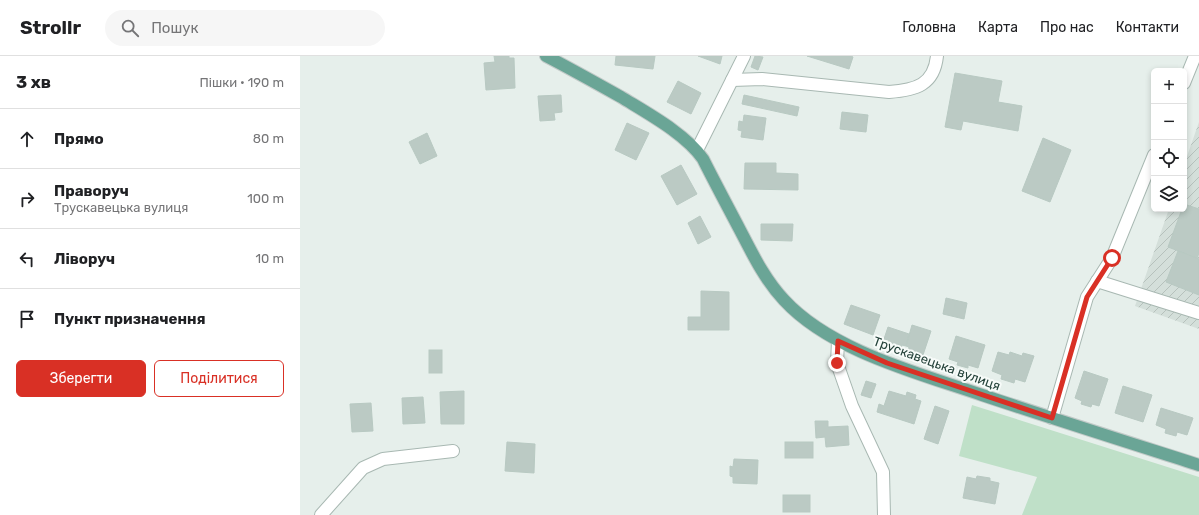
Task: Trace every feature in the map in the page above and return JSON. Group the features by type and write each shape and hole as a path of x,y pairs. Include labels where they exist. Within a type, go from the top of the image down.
{"main road":[{"name":"Трускавецька вулиця","path":"546,56 581,74 650,114 672,129 697,150 758,266 784,301 815,327 838,341 887,363 1199,465"}],"street":[{"path":"697,150 744,56"},
{"path":"732,80 762,79 889,92 907,91 920,86 930,78 936,68 937,56"},
{"path":"1187,76 1195,56"},
{"path":"1052,418 1087,297 1112,258 1151,163"},
{"path":"1097,281 1199,313"},
{"path":"838,341 837,363 852,406 883,472 884,515"},
{"path":"321,515 363,468 383,459 453,451"}],"shaded area":[{"path":"1199,122 1199,329 1135,306 1168,212 1187,212 1187,156"}],"green space":[{"path":"972,405 1199,477 1199,515 1022,515 1037,477 959,456"}],"building":[{"path":"494,56 509,56 509,58 514,58 515,88 486,90 484,63 495,62"},
{"path":"616,56 655,56 653,69 615,65"},
{"path":"698,56 722,56 720,64"},
{"path":"755,56 763,57 758,70 751,67"},
{"path":"807,56 851,56 853,57 849,69"},
{"path":"955,73 1002,81 998,102 1022,106 1018,131 963,121 961,130 945,127"},
{"path":"678,81 701,93 691,114 667,102"},
{"path":"561,95 562,112 554,113 555,120 540,121 538,96"},
{"path":"744,95 799,107 797,116 742,104"},
{"path":"842,112 868,115 866,132 840,129"},
{"path":"744,115 766,118 763,140 741,137 742,131 738,130 739,121 743,122"},
{"path":"627,123 649,133 636,160 615,150"},
{"path":"427,133 437,156 420,164 409,142"},
{"path":"1043,138 1071,150 1050,202 1022,191"},
{"path":"745,163 776,163 776,173 798,174 798,190 744,189"},
{"path":"681,165 697,194 677,205 661,176"},
{"path":"1187,205 1199,209 1199,253 1197,258 1168,247 1181,212 1187,212"},
{"path":"700,216 711,237 698,244 688,223"},
{"path":"761,224 793,224 792,241 761,240"},
{"path":"1178,251 1199,259 1199,295 1166,282"},
{"path":"701,291 729,292 729,330 688,330 688,317 701,317"},
{"path":"946,298 967,303 964,319 943,314"},
{"path":"851,305 880,315 873,335 844,324"},
{"path":"912,325 931,331 923,355 908,350 909,347 906,346"},
{"path":"888,327 909,334 906,346 902,345 901,349 888,345 889,340 884,339"},
{"path":"956,336 985,345 978,368 968,365 968,368 957,365 958,362 949,359"},
{"path":"429,350 442,350 442,373 429,373"},
{"path":"998,352 1009,355 1010,352 1022,356 1023,353 1034,356 1025,382 1015,379 1014,383 1001,379 1002,375 992,371"},
{"path":"1084,371 1108,379 1099,406 1092,404 1091,407 1081,404 1082,401 1075,398"},
{"path":"866,381 876,384 871,398 861,395"},
{"path":"1123,386 1152,395 1143,422 1115,413"},
{"path":"464,391 464,424 441,424 440,392"},
{"path":"889,391 906,396 907,392 916,395 915,399 921,401 914,424 877,412 879,404 884,406"},
{"path":"423,397 425,423 403,424 402,398"},
{"path":"371,403 373,431 352,432 350,404"},
{"path":"935,406 949,411 938,444 924,439"},
{"path":"1161,408 1193,418 1187,435 1177,432 1176,436 1165,433 1166,429 1156,425"},
{"path":"815,421 828,421 828,427 848,426 849,445 826,447 825,437 816,438"},
{"path":"507,442 535,444 534,473 505,471"},
{"path":"785,442 813,442 813,458 785,458"},
{"path":"734,459 758,460 757,484 733,483 733,477 730,476 730,466 733,467"},
{"path":"977,476 990,478 990,481 999,483 995,504 963,498 967,477 976,479"},
{"path":"783,495 810,495 810,512 783,512"}],"route":[{"path":"837,363 838,341 887,363 1052,418 1087,297 1112,258"}]}
